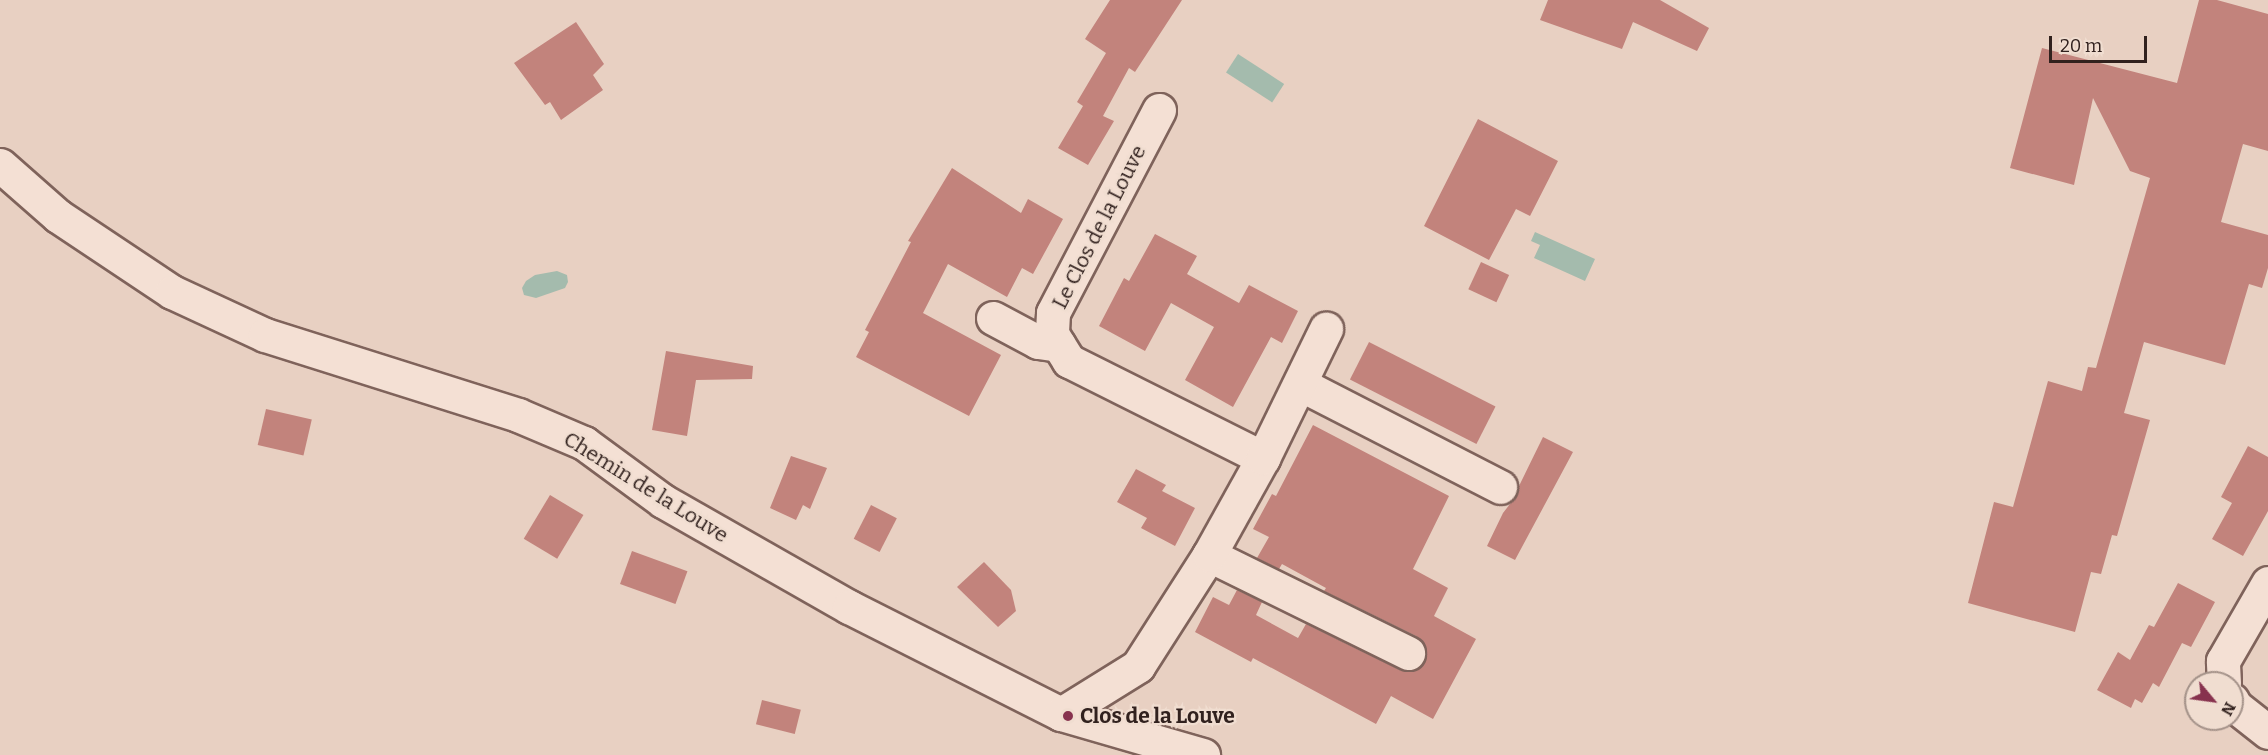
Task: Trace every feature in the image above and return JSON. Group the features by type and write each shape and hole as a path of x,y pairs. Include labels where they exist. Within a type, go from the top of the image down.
{"street":[{"name":"Le Clos de la Louve","path":"1059,345 1052,333 1053,314 1159,110"},
{"name":"Chemin de la Louve","path":"0,165 58,216 172,292 265,335 518,415 584,444 663,501 838,601 1061,714 1203,755"},
{"path":"993,318 1038,342 1059,345 1069,361 1263,458"},
{"path":"1061,714 1138,666 1209,555 1263,458 1326,329"},
{"path":"1300,384 1500,487"},
{"path":"1209,555 1408,653"},
{"path":"2223,671 2223,662 2268,583"},
{"path":"2244,713 2268,732"}],"shaded area":[{"path":"1238,54 1284,84 1272,102 1226,72"},
{"path":"1535,232 1595,259 1585,281 1534,258 1540,245 1531,241"},
{"path":"557,271 567,275 568,282 565,288 536,298 524,295 522,288 526,281 535,275"}],"building":[{"path":"1110,0 1182,0 1135,72 1129,68 1103,116 1114,121 1088,165 1058,148 1083,106 1077,102 1106,53 1085,39"},
{"path":"1548,0 1660,0 1709,28 1697,51 1633,22 1622,49 1540,20"},
{"path":"2199,0 2217,0 2268,14 2268,151 2243,144 2221,222 2268,235 2268,268 2262,288 2249,284 2225,365 2144,342 2124,413 2150,420 2117,536 2112,535 2101,574 2091,572 2075,632 1968,603 1994,502 2013,507 2048,381 2082,391 2088,367 2096,368 2150,178 2130,171 2093,98 2074,185 2010,168 2042,48 2177,83"},
{"path":"576,22 604,64 593,75 603,90 561,120 550,102 545,105 514,63"},
{"path":"1478,119 1558,161 1530,216 1516,209 1489,260 1424,226"},
{"path":"952,168 1021,213 1028,199 1063,219 1033,274 1022,268 1007,297 948,264 923,313 1001,355 969,416 856,357 869,332 865,330 911,242 908,241"},
{"path":"1155,234 1197,256 1187,274 1239,303 1249,285 1298,311 1282,343 1271,337 1233,407 1185,380 1214,327 1171,303 1145,351 1099,326 1124,278 1129,281"},
{"path":"1481,262 1509,275 1496,302 1468,289"},
{"path":"1369,342 1496,406 1476,444 1350,379"},
{"path":"666,351 753,366 752,379 696,380 687,436 652,430"},
{"path":"266,409 312,420 303,456 258,445"},
{"path":"1313,425 1449,496 1413,569 1448,588 1434,616 1476,639 1433,719 1391,696 1376,724 1253,658 1251,662 1195,632 1213,597 1229,605 1237,590 1262,602 1256,615 1298,638 1306,624 1400,670 1410,672 1418,669 1424,662 1427,651 1423,642 1416,636 1324,591 1326,588 1282,564 1279,569 1257,558 1269,537 1253,529 1272,494 1276,496"},
{"path":"1543,437 1573,452 1515,560 1487,546 1503,513 1517,495 1519,486"},
{"path":"2248,446 2268,457 2268,511 2243,556 2212,539 2232,503 2221,497"},
{"path":"791,456 827,468 810,509 803,505 796,520 770,508"},
{"path":"1136,469 1166,485 1162,491 1195,508 1175,546 1141,528 1147,518 1117,502"},
{"path":"550,495 583,515 557,559 524,539"},
{"path":"871,505 897,518 880,552 854,539"},
{"path":"632,551 687,571 675,604 620,584"},
{"path":"984,562 1011,590 1016,611 998,627 957,587"},
{"path":"2178,583 2215,602 2191,647 2182,643 2159,687 2153,683 2142,703 2135,699 2131,708 2097,690 2118,652 2130,660 2149,625 2154,627"},
{"path":"762,700 801,710 795,734 756,724"}],"place":[{"name":"Clos de la Louve","path":"1068,716"}]}
